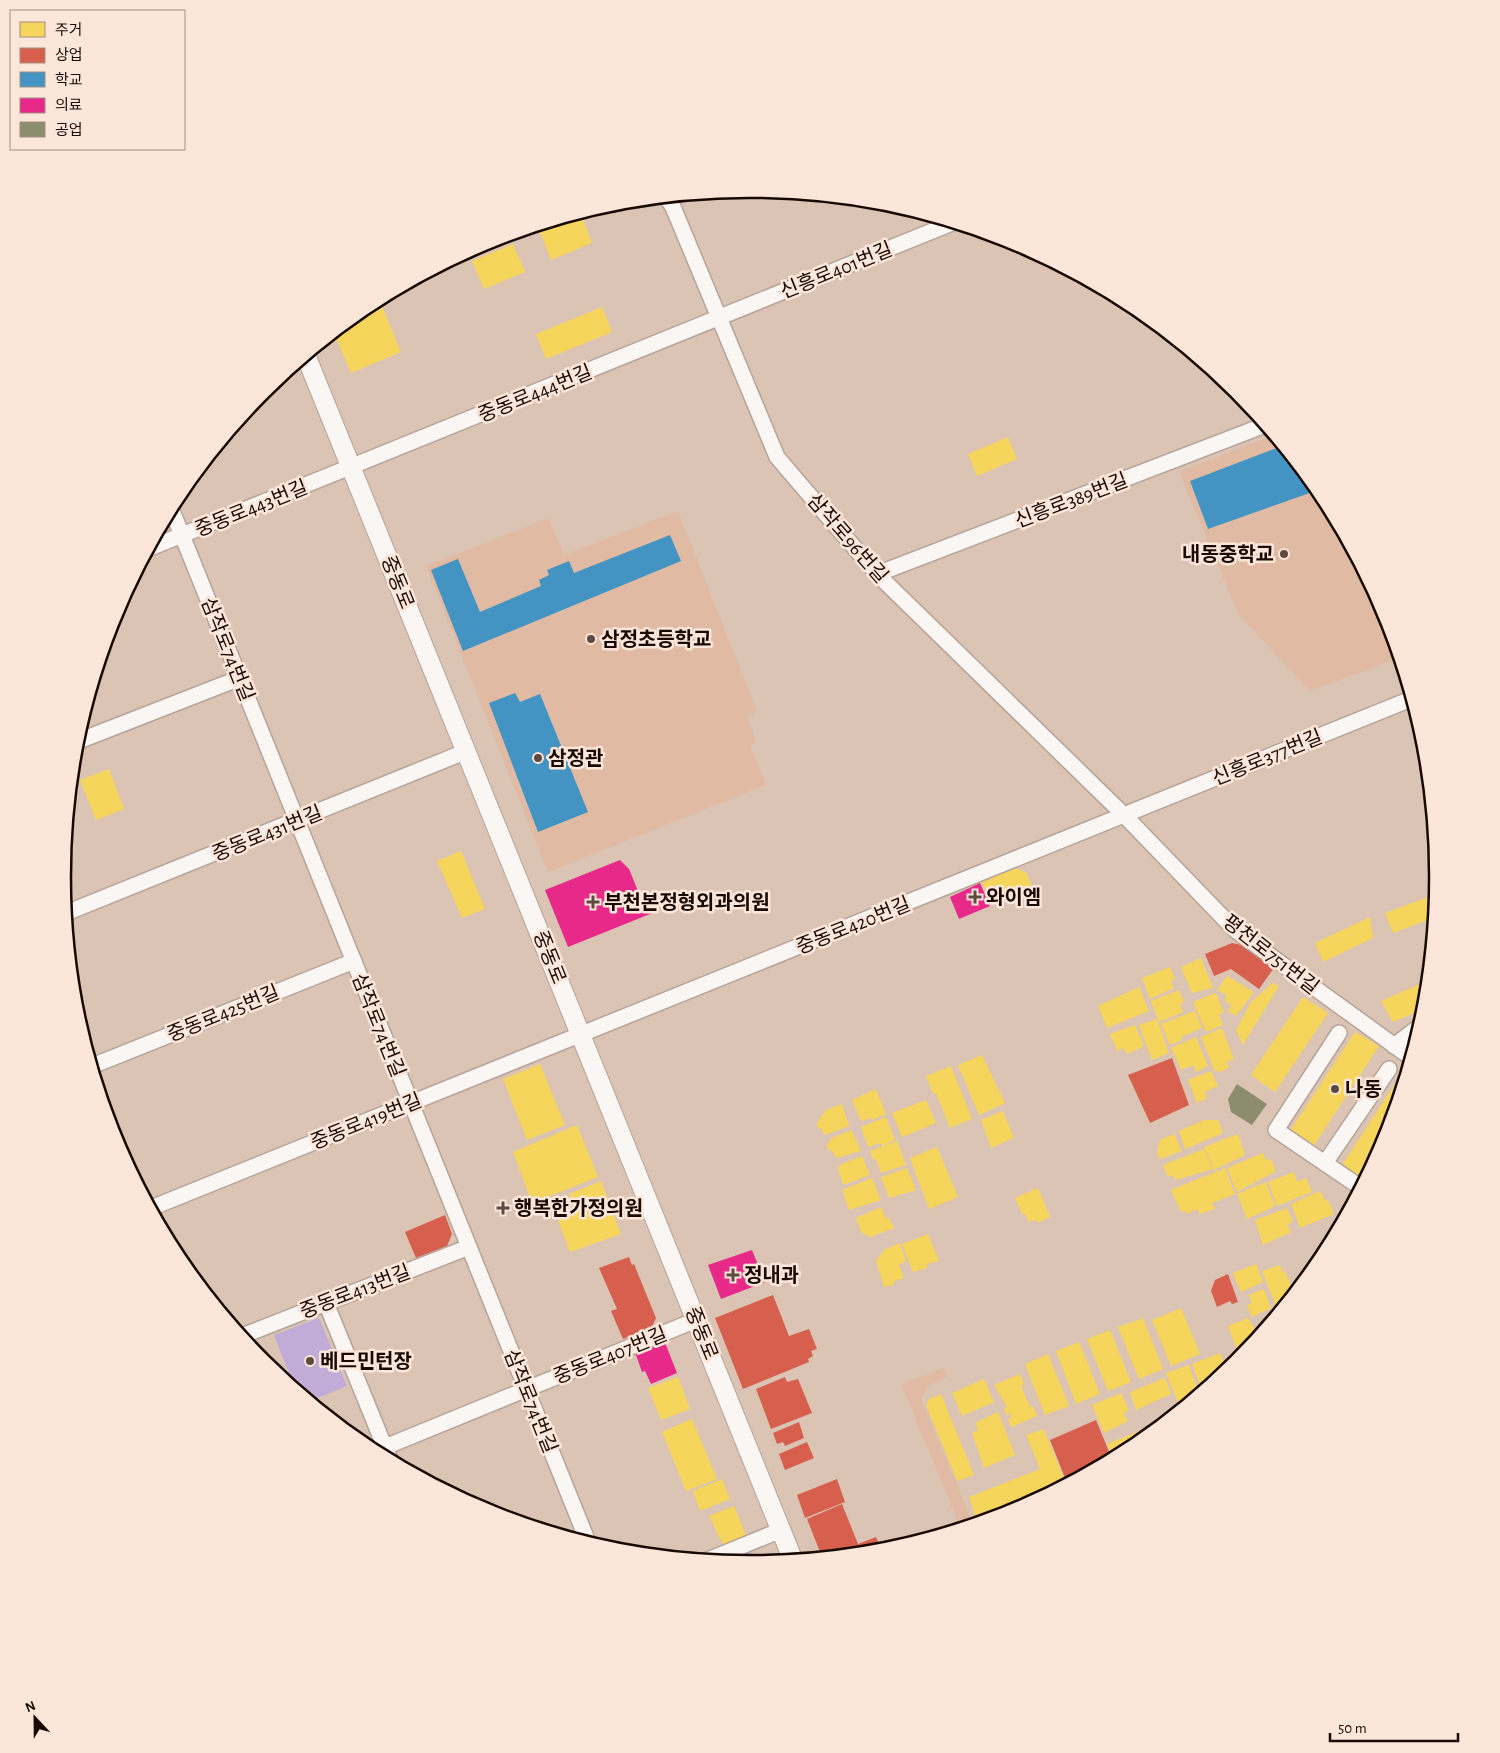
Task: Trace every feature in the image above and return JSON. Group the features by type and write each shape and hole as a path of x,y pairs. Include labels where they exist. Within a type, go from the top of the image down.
{"street":[{"name":"삼작로96번길","path":"670,203 778,457 877,574 1124,815"},
{"name":"신흥로401번길","path":"719,318 944,226"},
{"name":"중동로444번길","path":"351,468 719,318"},
{"name":"중동로","path":"308,361 791,1554"},
{"name":"신흥로389번길","path":"877,574 1259,427"},
{"name":"중동로443번길","path":"158,545 351,468"},
{"name":"삼작로74번길","path":"175,517 585,1534"},
{"path":"85,738 240,678"},
{"name":"신흥로377번길","path":"1124,815 1406,701"},
{"name":"중동로431번길","path":"73,910 467,751"},
{"name":"중동로420번길","path":"582,1035 1124,815"},
{"name":"평천로751번길","path":"1124,815 1235,930 1405,1054"},
{"name":"중동로425번길","path":"98,1064 354,961"},
{"path":"1339,1033 1276,1130 1355,1184"},
{"path":"1394,1046 1410,1033"},
{"name":"중동로419번길","path":"157,1206 582,1035"},
{"path":"1324,1163 1389,1069"},
{"name":"중동로413번길","path":"249,1333 469,1247"},
{"path":"326,1303 386,1449"},
{"name":"중동로407번길","path":"391,1452 526,1389 696,1320"},
{"path":"722,1554 781,1530"}],"shaded area":[{"name":"내동중학교","path":"1267,437 1314,499 1338,537 1359,576 1394,660 1310,691 1239,615 1179,472"},
{"name":"삼정초등학교","path":"678,511 757,711 747,718 756,742 750,746 766,785 548,872 426,566 549,518 564,555"},
{"name":"베드민턴장","path":"319,1318 347,1386 316,1398 290,1375 274,1335"},
{"path":"944,1368 948,1377 931,1384 921,1399 971,1518 958,1522 901,1384"},
{"path":"748,1544 753,1555 750,1555 722,1554"}],"building: 주거":[{"path":"583,219 592,243 551,260 540,232"},
{"path":"513,244 525,272 484,289 472,261"},
{"path":"382,306 401,352 351,373 336,339"},
{"path":"602,307 612,332 546,359 536,334"},
{"path":"1008,437 1017,459 977,476 968,454"},
{"path":"109,769 124,809 96,820 80,780"},
{"path":"461,851 485,909 462,918 437,861"},
{"path":"1013,867 1027,873 1034,893 1018,899 1013,890 990,900 981,880"},
{"path":"1428,897 1427,920 1393,933 1385,913"},
{"path":"1370,917 1373,938 1323,962 1315,943"},
{"path":"1201,958 1213,988 1192,993 1181,967"},
{"path":"1170,967 1175,979 1171,981 1174,988 1150,999 1142,978"},
{"path":"1227,976 1254,992 1236,1016 1228,1011 1231,1005 1225,1001 1226,995 1217,990"},
{"path":"1273,983 1279,986 1243,1045 1236,1030 1251,1002"},
{"path":"1420,984 1415,1013 1393,1022 1381,1001"},
{"path":"1139,987 1149,1011 1107,1028 1098,1006"},
{"path":"1179,990 1184,1002 1180,1004 1183,1012 1159,1022 1151,1001"},
{"path":"1216,993 1224,1012 1219,1015 1223,1025 1206,1032 1193,1002"},
{"path":"1303,997 1328,1013 1275,1092 1251,1075"},
{"path":"1195,1011 1202,1028 1181,1037 1182,1040 1170,1045 1161,1024"},
{"path":"1157,1019 1169,1053 1152,1060 1139,1025"},
{"path":"1135,1025 1144,1046 1127,1054 1124,1048 1117,1051 1110,1034"},
{"path":"1222,1028 1234,1059 1227,1062 1229,1068 1220,1072 1214,1070 1201,1037"},
{"name":"나동","path":"1355,1032 1379,1046 1313,1147 1290,1131"},
{"path":"1196,1037 1208,1066 1196,1072 1193,1065 1181,1070 1171,1048"},
{"path":"982,1055 1005,1103 979,1115 958,1065"},
{"path":"540,1064 565,1125 527,1140 503,1079"},
{"path":"951,1066 972,1119 950,1128 936,1093 933,1094 926,1076"},
{"path":"1211,1071 1218,1086 1205,1092 1207,1098 1197,1103 1188,1080"},
{"path":"1398,1080 1377,1136 1359,1176 1342,1165"},
{"path":"876,1089 886,1114 872,1120 871,1118 861,1121 852,1100"},
{"path":"926,1100 936,1123 902,1137 892,1113"},
{"path":"842,1104 849,1126 825,1135 821,1128 818,1129 817,1123 826,1110"},
{"path":"1003,1111 1014,1138 991,1148 981,1120"},
{"path":"886,1117 895,1140 882,1146 880,1143 868,1147 861,1127"},
{"path":"1204,1120 1218,1120 1223,1133 1185,1149 1179,1131"},
{"path":"577,1125 598,1177 532,1203 513,1152"},
{"path":"851,1130 861,1151 836,1158 832,1150 828,1151 827,1145 832,1138"},
{"path":"1174,1134 1182,1151 1160,1159 1157,1153 1160,1140"},
{"path":"1238,1134 1245,1155 1214,1170 1204,1147"},
{"path":"897,1141 906,1165 881,1173 876,1159 873,1160 870,1151"},
{"path":"937,1147 958,1197 929,1209 910,1158"},
{"path":"1204,1149 1213,1169 1175,1180 1173,1175 1168,1177 1163,1165"},
{"path":"1263,1153 1266,1160 1271,1159 1276,1171 1237,1192 1227,1168"},
{"path":"862,1156 870,1175 843,1185 838,1168 840,1165"},
{"path":"907,1168 916,1190 889,1198 881,1177"},
{"path":"1225,1168 1235,1194 1212,1203 1215,1209 1200,1214 1197,1209 1186,1214 1185,1211 1181,1212 1171,1190"},
{"path":"1294,1172 1297,1182 1306,1178 1312,1192 1277,1206 1268,1182"},
{"path":"872,1178 881,1200 849,1210 842,1190"},
{"path":"601,1181 621,1234 570,1252 558,1221 577,1212 569,1194"},
{"path":"1266,1182 1275,1206 1247,1219 1237,1194"},
{"path":"1038,1188 1050,1217 1038,1223 1036,1220 1029,1222 1025,1214 1022,1214 1015,1198"},
{"path":"1320,1191 1326,1201 1328,1200 1334,1214 1300,1228 1291,1204"},
{"path":"881,1207 886,1219 889,1218 894,1228 870,1237 861,1232 856,1218"},
{"path":"1287,1208 1293,1221 1287,1225 1291,1232 1263,1245 1255,1220"},
{"path":"928,1234 939,1261 927,1264 927,1268 913,1272 902,1244"},
{"path":"900,1243 906,1261 899,1265 904,1278 894,1281 895,1284 884,1287 876,1261 884,1250"},
{"path":"1256,1264 1263,1282 1241,1292 1233,1273"},
{"path":"1280,1265 1282,1272 1285,1271 1291,1286 1276,1305 1262,1271"},
{"path":"1264,1289 1271,1308 1252,1317 1247,1305 1252,1303 1249,1295"},
{"path":"1181,1308 1200,1354 1171,1366 1152,1320"},
{"path":"1143,1318 1163,1369 1139,1379 1118,1327"},
{"path":"1248,1318 1255,1329 1237,1349 1228,1326"},
{"path":"1110,1330 1131,1382 1108,1391 1087,1339"},
{"path":"1079,1342 1100,1394 1076,1404 1056,1351"},
{"path":"1220,1353 1224,1362 1200,1385 1192,1364"},
{"path":"1048,1354 1069,1406 1045,1415 1025,1364"},
{"path":"1189,1365 1197,1388 1178,1403 1166,1373"},
{"path":"1020,1374 1024,1384 1021,1386 1030,1407 1033,1406 1037,1416 1011,1427 1008,1419 1011,1418 1010,1413 1006,1415 1004,1408 1007,1407 994,1385"},
{"path":"678,1377 690,1409 661,1420 648,1388"},
{"path":"1165,1378 1171,1394 1136,1410 1130,1392"},
{"path":"984,1379 994,1402 962,1416 952,1393"},
{"path":"1121,1393 1129,1410 1124,1413 1128,1421 1104,1433 1092,1405"},
{"path":"941,1394 974,1475 957,1481 926,1405 929,1399"},
{"path":"998,1412 1015,1455 984,1468 972,1433 978,1430 975,1423"},
{"path":"692,1419 717,1479 686,1491 662,1432"},
{"path":"1044,1429 1064,1478 1010,1504 975,1516 969,1497 1040,1469 1026,1435"},
{"path":"1143,1429 1110,1451 1107,1444"},
{"path":"722,1479 730,1499 700,1511 693,1491"},
{"path":"734,1506 748,1540 725,1549 709,1516"}],"building: 상업":[{"path":"1232,943 1242,945 1274,968 1259,989 1231,969 1214,976 1205,954"},
{"path":"1172,1058 1189,1105 1150,1123 1128,1075"},
{"path":"445,1215 452,1234 447,1246 416,1258 405,1232"},
{"path":"629,1257 632,1265 634,1264 656,1318 652,1327 623,1339 611,1311 617,1309 599,1268"},
{"path":"1228,1274 1238,1302 1232,1304 1230,1301 1217,1307 1211,1291 1215,1280"},
{"path":"773,1295 789,1336 809,1329 817,1349 811,1351 813,1356 808,1359 809,1362 743,1389 715,1318"},
{"path":"785,1377 787,1382 798,1379 812,1413 771,1429 756,1389"},
{"path":"1096,1420 1109,1452 1065,1477 1050,1440"},
{"path":"799,1422 804,1438 785,1446 783,1442 777,1444 773,1433"},
{"path":"807,1442 814,1458 785,1470 779,1454"},
{"path":"837,1479 845,1502 805,1518 797,1495"},
{"path":"842,1504 858,1544 876,1537 878,1543 820,1551 807,1519"}],"building: 학교":[{"path":"1276,448 1310,493 1208,529 1190,481"},
{"path":"670,535 681,561 463,651 431,570 458,559 480,612 541,586 539,580 549,575 547,570 569,561 574,573"},
{"name":"삼정관","path":"515,693 520,702 540,694 588,812 538,832 489,703"}],"building: 의료":[{"path":"620,860 629,869 642,901 649,899 655,912 568,947 545,890"},
{"path":"980,883 990,906 959,919 950,897"},
{"path":"752,1250 765,1282 721,1299 708,1265"},
{"path":"664,1340 677,1373 651,1384 645,1371 642,1372 635,1352"}],"building: 공업":[{"path":"1237,1084 1267,1104 1252,1125 1231,1112 1228,1099"}],"place":[{"name":"내동중학교","path":"1284,554"},
{"name":"삼정초등학교","path":"591,639"},
{"name":"삼정관","path":"538,758"},
{"name":"와이엠","path":"975,897"},
{"name":"부천본정형외과의원","path":"593,902"},
{"name":"나동","path":"1335,1089"},
{"name":"행복한가정의원","path":"503,1208"},
{"name":"정내과","path":"733,1275"},
{"name":"베드민턴장","path":"310,1361"}]}
